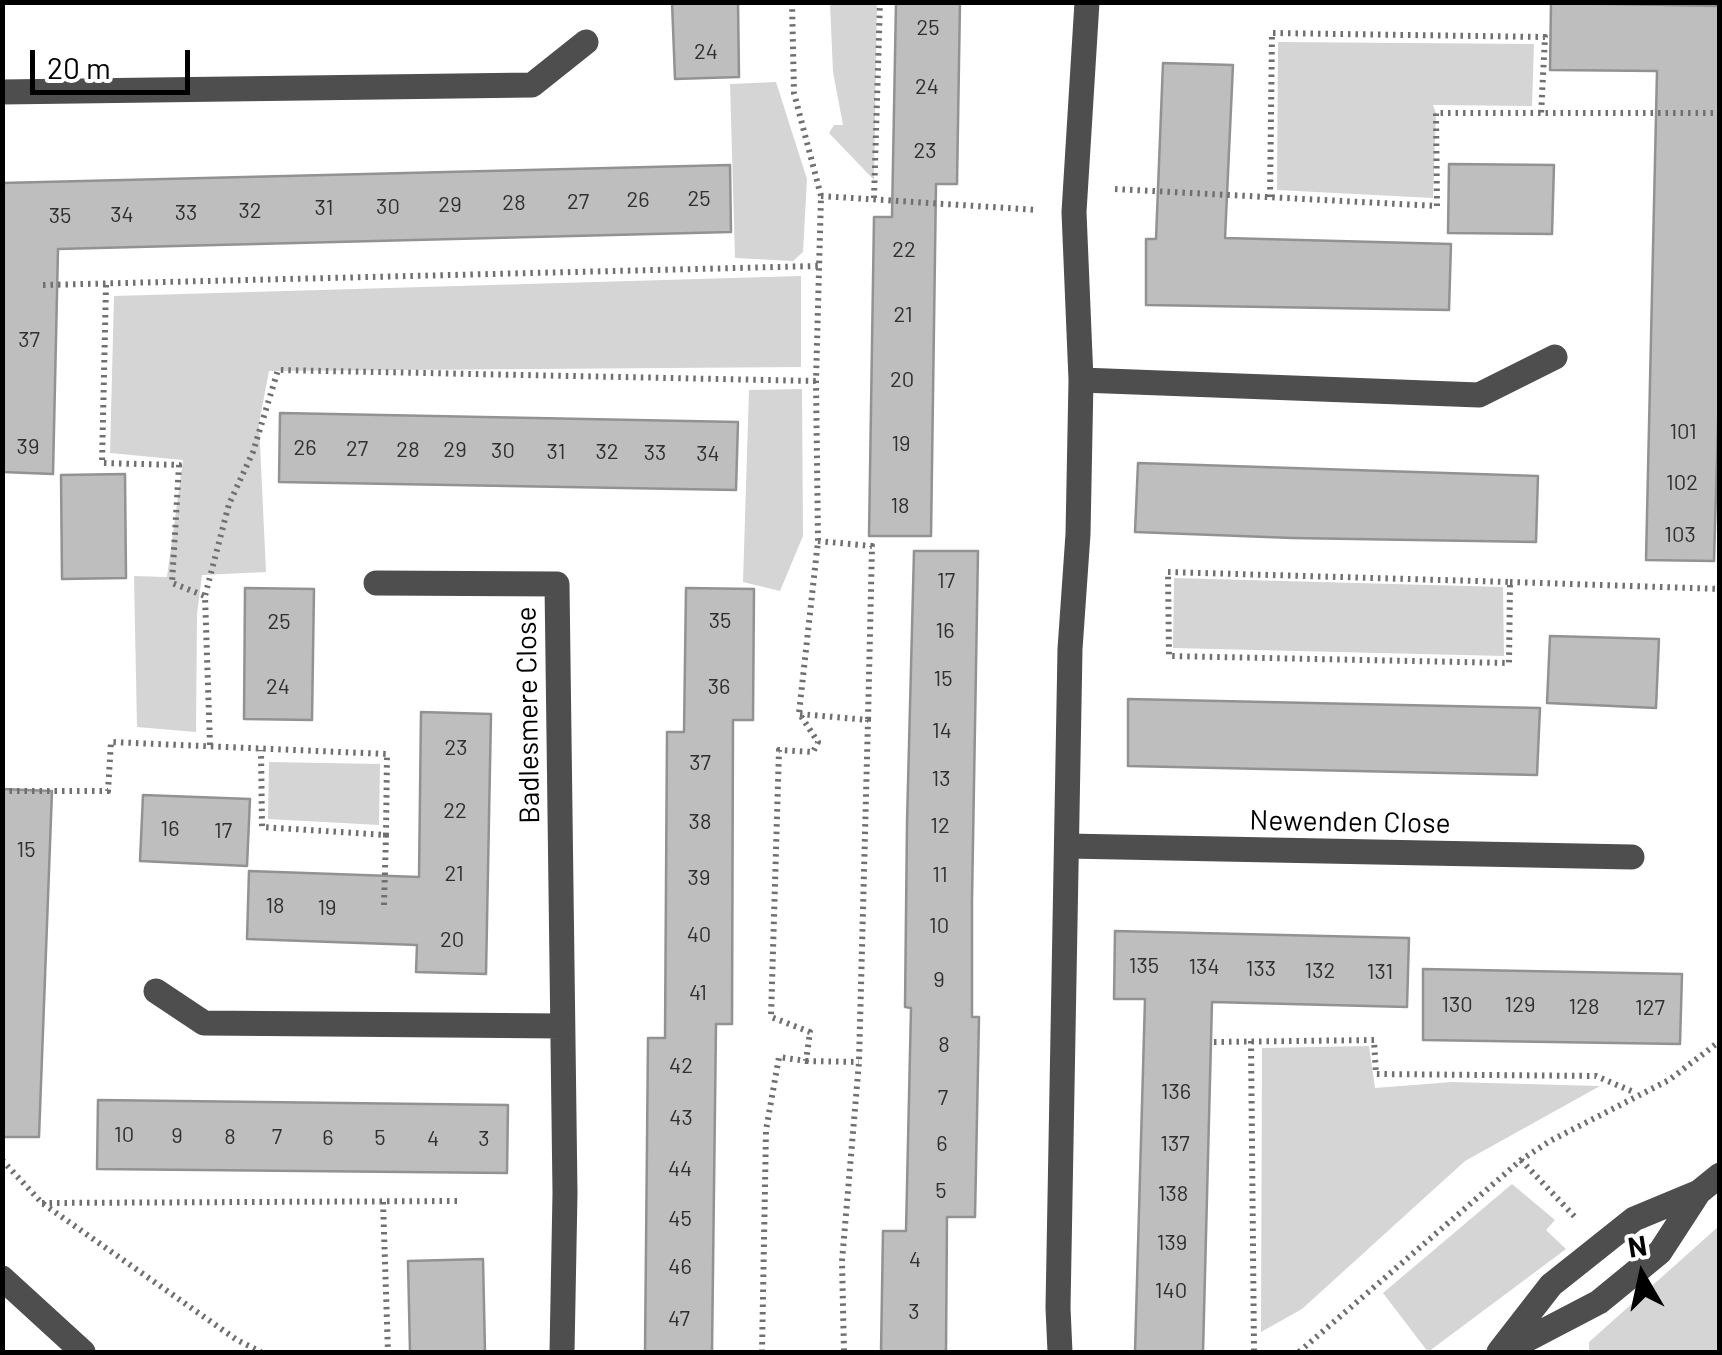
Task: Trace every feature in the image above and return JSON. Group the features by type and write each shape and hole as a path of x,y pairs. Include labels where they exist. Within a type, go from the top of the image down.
{"street":[{"path":"1060,1352 1070,649 1078,534 1080,380 1075,200 1086,2"},
{"path":"2,92 532,84 586,42"},
{"path":"1080,380 1479,394 1555,358"},
{"name":"Badlesmere Close","path":"376,583 556,584 565,1194 562,1352"},
{"name":"Newenden Close","path":"1067,846 1632,857"},
{"path":"156,991 204,1023 562,1026"},
{"path":"1501,1352 1551,1285 1634,1219 1699,1192 1720,1175"},
{"path":"1501,1352 1599,1302 1660,1252 1699,1192"},
{"path":"2,1278 80,1352"}],"path":[{"path":"792,2 794,94 821,196 816,381 818,541 799,714 818,742 813,752 779,750 771,1017 810,1032 806,1061"},
{"path":"874,198 880,2"},
{"path":"1270,197 1272,33 1545,38 1541,115"},
{"path":"821,196 1075,200 1270,197 1437,206 1436,113 1720,113"},
{"path":"43,285 818,266"},
{"path":"106,285 102,462 179,465 172,583 204,596"},
{"path":"210,745 204,596 229,504 253,452 278,370 816,381"},
{"path":"818,541 872,546 859,1062 842,1261 844,1352"},
{"path":"1510,582 1509,663 1169,656 1168,572 1720,588"},
{"path":"799,714 868,720"},
{"path":"2,791 108,792 111,742 387,754 384,905"},
{"path":"261,750 262,827 386,836"},
{"path":"1214,1042 1374,1040 1376,1074 1596,1076 1638,1094"},
{"path":"1251,1041 1254,1352"},
{"path":"1299,1352 1521,1160 1669,1080 1720,1041"},
{"path":"762,1352 766,1130 778,1057 859,1062"},
{"path":"2,1160 42,1202 237,1340 260,1352"},
{"path":"42,1202 458,1201"},
{"path":"382,1202 388,1352"}],"shaded area":[{"path":"830,3 877,3 874,180 829,133 834,125 843,125 833,72"},
{"path":"1278,42 1534,44 1532,106 1433,105 1433,198 1277,190"},
{"path":"776,82 807,179 803,252 793,261 735,258 730,84"},
{"path":"801,276 801,367 269,371 259,423 266,572 202,575 197,614 196,732 137,727 134,576 167,577 183,460 110,453 114,296"},
{"path":"802,389 803,536 780,591 743,582 749,390"},
{"path":"1174,578 1503,587 1504,656 1173,648"},
{"path":"269,762 380,764 379,825 268,819"},
{"path":"1369,1046 1375,1088 1452,1082 1600,1086 1465,1161 1302,1309 1261,1332 1262,1048"},
{"path":"1512,1184 1555,1220 1546,1230 1566,1249 1428,1352 1383,1293"},
{"path":"1719,1226 1719,1352 1589,1352 1589,1342"}],"building":[{"path":"672,2 738,2 739,77 675,79"},
{"path":"896,2 960,2 957,184 936,184 931,536 869,536 874,217 892,217"},
{"path":"1551,3 1720,6 1720,355 1714,561 1646,560 1657,71 1550,70"},
{"path":"1163,63 1233,65 1225,238 1451,244 1449,310 1146,305 1146,239 1156,239"},
{"path":"1449,164 1554,165 1552,234 1448,233"},
{"path":"730,165 731,232 58,249 53,474 2,472 2,183"},
{"path":"280,413 738,422 736,490 279,482"},
{"path":"1138,463 1538,476 1536,542 1135,532"},
{"path":"125,474 126,578 62,579 61,475"},
{"path":"914,551 978,551 972,900 972,1017 979,1017 975,1217 947,1217 946,1352 881,1352 883,1231 906,1231 911,1008 905,1007 907,823"},
{"path":"245,588 314,589 312,720 244,719"},
{"path":"686,588 754,589 753,720 733,720 732,1024 716,1024 712,1352 645,1352 648,1038 665,1038 667,732 684,732"},
{"path":"1550,636 1659,639 1656,708 1547,703"},
{"path":"1128,699 1540,708 1537,775 1128,766"},
{"path":"421,712 491,714 486,974 416,972 417,945 247,939 249,871 419,877"},
{"path":"2,789 52,791 39,1137 2,1137"},
{"path":"143,795 250,799 247,866 140,861"},
{"path":"1115,931 1409,938 1407,1007 1212,1002 1203,1352 1135,1352 1145,999 1114,999"},
{"path":"1423,969 1682,974 1680,1044 1423,1040"},
{"path":"98,1100 508,1105 507,1173 97,1169"},
{"path":"483,1259 485,1352 410,1352 408,1261"}]}
